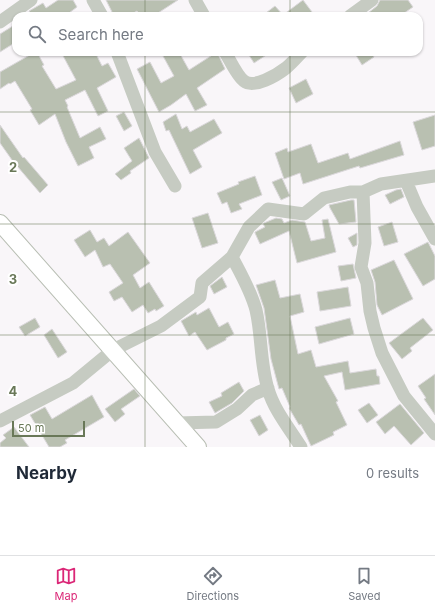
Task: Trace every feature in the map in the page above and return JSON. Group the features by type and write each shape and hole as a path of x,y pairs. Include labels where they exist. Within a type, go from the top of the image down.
{"main road":[{"path":"0,222 198,447"}],"street":[{"path":"14,12 31,0"},
{"path":"93,0 100,12"},
{"path":"195,0 202,12"},
{"path":"354,12 364,2"},
{"path":"0,22 12,13"},
{"path":"118,56 155,152 175,186"},
{"path":"227,56 242,80 251,85 270,78 286,68 298,56"},
{"path":"0,421 73,383 113,350 161,326 200,297 202,283 232,257 249,227 268,209 304,214 324,198 350,192 363,192 381,184 435,176"},
{"path":"406,181 417,207 435,239"},
{"path":"363,192 365,243 361,267 367,283 370,311 374,328 382,353 404,396 435,434"},
{"path":"232,257 245,281 256,311 268,388 274,405 301,447"},
{"path":"177,423 216,422 237,409 252,395 268,388"}],"building":[{"path":"58,0 73,0 77,7 70,12 29,11 43,3 46,8"},
{"path":"106,0 178,0 160,12 112,12"},
{"path":"303,0 312,12 287,12"},
{"path":"380,0 408,0 413,7 406,12 369,12 377,6"},
{"path":"275,6 280,12 267,12"},
{"path":"12,26 12,44 0,52 0,34"},
{"path":"28,56 39,56 44,65 42,66 56,89 76,80 63,56 97,56 102,66 108,63 116,77 97,88 108,111 98,116 85,90 65,100 80,138 100,127 106,139 89,147 94,158 78,166 66,142 55,114 39,125 30,110 32,109 15,81 0,89 0,72"},
{"path":"163,56 181,56 189,70 211,56 219,56 225,69 197,88 207,105 195,111 186,94 159,112 137,69 150,62 161,83 174,76"},
{"path":"250,56 265,56 254,63"},
{"path":"356,56 373,56 374,57 362,65"},
{"path":"306,79 313,94 296,103 289,88"},
{"path":"124,112 132,126 124,131 116,116"},
{"path":"176,114 182,129 187,126 190,132 214,119 222,133 193,150 202,167 190,174 169,130 166,131 163,122"},
{"path":"435,115 435,146 422,150 413,122"},
{"path":"0,125 23,158 24,157 48,185 40,193 12,160 0,143"},
{"path":"139,138 149,158 130,171 131,173 121,180 115,174 132,161 124,148"},
{"path":"400,141 404,155 360,168 359,166 303,184 300,173 284,179 275,153 287,148 288,152 311,144 318,163 348,153 350,159"},
{"path":"255,176 262,195 239,204 242,209 231,213 227,202 222,204 217,193 239,184 238,182"},
{"path":"282,178 290,196 281,200 272,182"},
{"path":"401,189 404,197 390,204 385,195"},
{"path":"354,200 356,222 339,224 329,205"},
{"path":"208,213 218,243 202,248 192,218"},
{"path":"276,218 282,219 284,223 292,220 305,222 311,241 325,238 322,220 328,219 336,252 297,263 289,231 260,244 255,232 265,227 263,224 264,223"},
{"path":"392,222 398,242 384,246 378,227"},
{"path":"90,230 97,242 104,238 109,246 128,232 150,263 133,275 140,288 149,282 164,306 156,311 155,309 148,313 143,305 132,312 122,297 114,301 109,292 123,283 110,264 103,267 95,250 85,257 74,240"},
{"path":"357,233 357,245 353,247 348,238"},
{"path":"428,242 435,256 435,279 423,286 404,254"},
{"path":"394,260 413,299 382,315 377,305 375,282 371,270"},
{"path":"353,264 356,278 341,281 338,266"},
{"path":"222,277 227,287 214,294 210,286"},
{"path":"275,280 280,298 300,294 304,312 290,316 298,354 311,350 316,367 348,361 350,373 376,369 377,376 379,376 380,384 345,390 342,372 324,376 338,401 336,402 347,425 333,432 334,435 311,446 301,424 299,425 289,408 290,407 282,388 279,389 271,359 264,308 256,285"},
{"path":"348,287 351,306 320,311 317,292"},
{"path":"209,308 219,327 228,322 234,334 207,350 195,332 189,336 181,321 196,312 197,315"},
{"path":"35,318 40,327 25,336 19,327"},
{"path":"350,318 354,334 319,344 315,327"},
{"path":"423,318 433,330 410,348 412,351 402,359 389,343"},
{"path":"52,329 67,352 58,358 44,335"},
{"path":"435,374 435,415 424,399 426,398 418,386"},
{"path":"239,382 244,391 232,403 215,413 209,402 222,396 221,393"},
{"path":"134,389 140,396 121,409 125,414 115,422 105,409"},
{"path":"92,395 104,417 65,440 67,443 60,447 49,447 30,415 45,407 52,419"},
{"path":"369,403 378,415 367,423 358,410"},
{"path":"400,404 424,433 411,445 394,426 385,434 376,422"},
{"path":"260,415 268,430 259,436 250,420"},
{"path":"14,427 29,447 0,447 0,443 6,438 3,435"}]}
